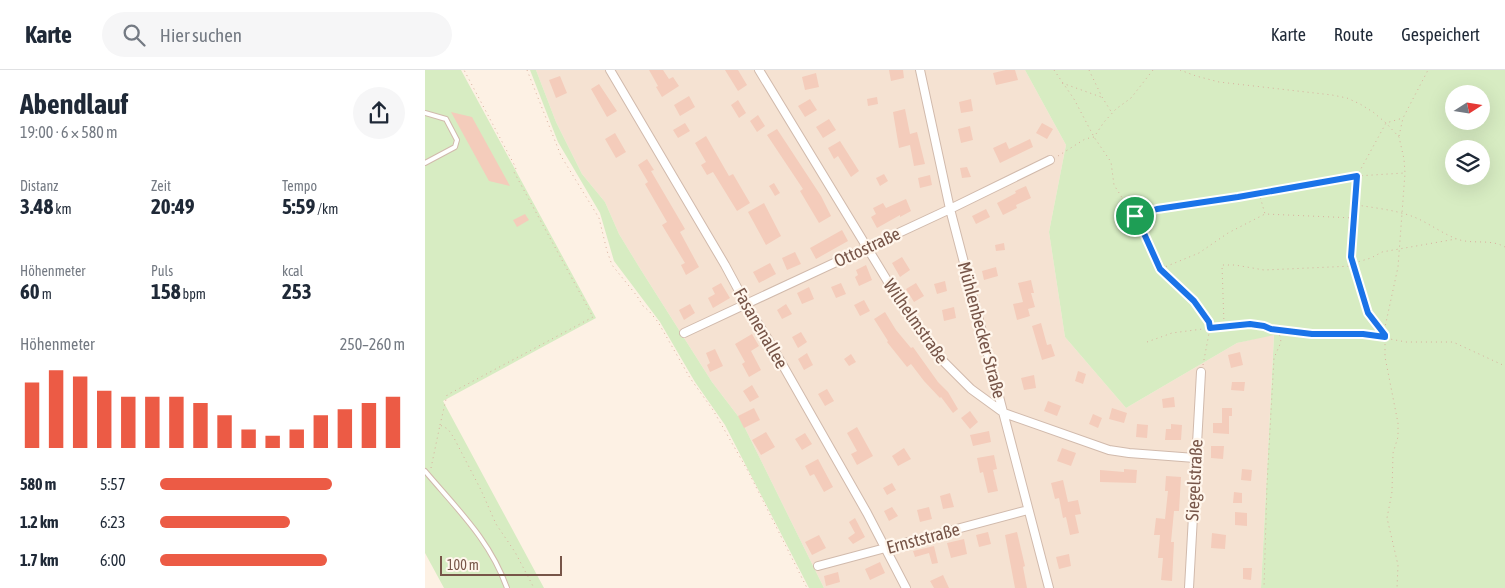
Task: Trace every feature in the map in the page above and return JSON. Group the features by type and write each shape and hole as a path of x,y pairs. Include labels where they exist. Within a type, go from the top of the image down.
{"street":[{"name":"Fasanenallee","path":"610,70 793,382 906,588"},
{"name":"Wilhelmstraße","path":"759,70 907,313 932,348 963,382 1004,413 1113,451 1195,458"},
{"name":"Mühlenbecker Straße","path":"920,70 950,209 1049,588"},
{"name":"Ottostraße","path":"684,333 1053,159"},
{"name":"Siegelstraße","path":"1189,588 1201,372"},
{"name":"Ernststraße","path":"818,566 1028,510"}],"lane":[{"path":"425,113 447,120 457,140 455,147 425,163"},
{"path":"425,471 465,515 482,538 507,588"}],"path":[{"path":"429,476 447,396 593,317 463,70"},
{"path":"527,70 561,156 599,218 607,251 613,265 643,306 658,322 691,378 713,410 748,472 807,588"},
{"path":"1054,70 1111,162 1114,184 1135,216 1160,269 1194,301 1209,322 1207,352 1201,372"},
{"path":"1089,70 1112,114"},
{"path":"1053,159 1085,140 1095,137 1112,114 1131,98 1153,70"},
{"path":"1180,70 1219,82 1347,98 1373,112 1399,136"},
{"path":"1397,588 1398,566 1387,518 1392,492 1393,453 1398,437 1398,423 1385,357 1385,327 1398,267 1405,173 1399,136 1403,118 1429,70"},
{"path":"1061,83 1102,97"},
{"path":"1385,336 1368,313 1351,257 1357,176 1387,123 1403,118"},
{"path":"1135,216 1157,209 1357,176 1405,173"},
{"path":"1259,192 1265,214"},
{"path":"1355,205 1414,217 1457,239 1471,242 1497,242 1505,247"},
{"path":"1160,269 1199,253 1228,233 1265,214 1354,218"},
{"path":"1224,326 1222,265 1235,265 1264,270 1353,265 1382,252 1457,239"},
{"path":"1147,342 1172,334 1250,324 1264,326 1278,333 1281,342 1274,358 1267,484 1264,588"},
{"path":"1271,329 1312,334 1385,336 1406,342 1453,342 1505,366"},
{"path":"440,425 448,428 454,438 496,524 515,552 534,588"}],"shaded area":[{"path":"536,70 1025,70 1066,145 1049,232 1065,337 1126,408 1237,343 1274,334 1261,588 824,588 741,420 712,382 641,270 619,234 605,202 582,174 556,122"}],"green space":[{"path":"425,70 461,70 596,318 443,401 544,588 444,588 425,553"},
{"path":"530,70 536,70 556,122 582,174 605,202 619,234 641,270 712,382 741,420 824,588 809,588 725,425 695,382 660,322 614,261 600,213 558,142"},
{"path":"1025,70 1505,70 1505,588 1261,588 1274,335 1237,343 1126,408 1065,337 1049,232 1066,145"}],"building":[{"path":"649,70 663,70 669,79 673,77 679,86 662,97"},
{"path":"725,70 738,70 747,85 738,91"},
{"path":"889,70 903,70 904,78 891,81"},
{"path":"1015,70 1018,80 996,85 993,73"},
{"path":"816,73 819,87 805,90 802,77"},
{"path":"560,76 567,93 556,98 549,80"},
{"path":"599,84 617,111 607,117 591,89"},
{"path":"689,96 695,107 680,116 674,105"},
{"path":"877,97 878,104 868,106 867,99"},
{"path":"810,99 817,110 805,117 798,106"},
{"path":"971,99 973,111 961,113 959,102"},
{"path":"738,100 746,113 739,118 731,105"},
{"path":"905,109 910,134 917,132 925,164 914,166 910,145 899,148 893,112"},
{"path":"451,112 472,117 510,186 489,181"},
{"path":"758,115 765,126 757,132 750,121"},
{"path":"829,119 836,130 823,138 816,127"},
{"path":"685,123 690,131 678,138 673,130"},
{"path":"1042,123 1053,129 1047,139 1036,133"},
{"path":"970,126 973,140 961,143 958,129"},
{"path":"777,129 821,196 831,216 819,223 800,191 803,189 767,135"},
{"path":"615,133 626,152 616,158 605,139"},
{"path":"706,136 729,176 733,174 750,203 737,211 713,172 707,175 701,165 706,162 695,143"},
{"path":"1030,139 1033,147 1000,163 993,148 1006,142 1009,149"},
{"path":"840,141 859,171 851,177 838,156 834,159 828,148"},
{"path":"647,159 654,170 651,171 685,229 680,232 699,267 686,275 681,265 685,263 662,225 667,222 645,184 648,182 638,165"},
{"path":"967,167 971,177 962,178 960,168"},
{"path":"884,174 888,181 880,186 876,178"},
{"path":"930,175 932,185 920,188 918,178"},
{"path":"774,183 780,193 775,196 769,186"},
{"path":"1026,186 1031,198 1016,205 1017,208 1003,215 997,203"},
{"path":"906,199 911,211 877,228 871,217 876,214 873,208 883,203 886,208"},
{"path":"764,203 781,236 766,245 748,212"},
{"path":"986,209 990,217 976,224 972,216"},
{"path":"525,214 529,220 517,227 513,220"},
{"path":"842,230 848,241 816,259 810,248"},
{"path":"1004,243 1005,250 996,251 995,245"},
{"path":"795,252 801,264 787,270 782,258"},
{"path":"902,257 910,270 900,277 892,263"},
{"path":"770,263 776,274 759,283 753,272"},
{"path":"866,265 872,280 859,286 855,277 858,275 856,270"},
{"path":"996,267 998,276 984,280 982,271"},
{"path":"1031,280 1034,293 1031,293 1035,307 1028,309 1030,316 1017,320 1013,304 1023,302 1018,283"},
{"path":"945,281 947,291 937,294 934,284"},
{"path":"721,283 730,298 713,308 708,298 715,294 712,288"},
{"path":"841,283 846,294 836,298 831,287"},
{"path":"916,283 924,296 914,302 906,289"},
{"path":"809,287 814,299 802,304 797,293"},
{"path":"864,300 870,311 860,316 854,305"},
{"path":"690,304 695,313 684,320 679,310"},
{"path":"786,304 792,314 782,319 777,310"},
{"path":"954,307 956,318 944,321 942,310"},
{"path":"885,312 896,330 911,348 913,347 938,382 948,392 958,409 953,413 911,364 907,367 887,342 874,319"},
{"path":"1041,323 1047,345 1051,344 1055,356 1042,360 1032,326"},
{"path":"801,332 807,342 798,348 792,337"},
{"path":"752,334 759,346 751,351 761,370 749,377 742,364 745,362 735,344"},
{"path":"715,349 723,366 710,372 707,365 710,363 706,353"},
{"path":"1240,352 1243,365 1231,368 1228,355"},
{"path":"807,353 813,365 804,370 798,359"},
{"path":"851,354 856,362 849,366 844,359"},
{"path":"1078,371 1086,374 1083,384 1075,381"},
{"path":"1034,375 1036,388 1024,390 1021,378"},
{"path":"1232,382 1245,382 1244,391 1231,390"},
{"path":"752,385 759,397 750,402 743,391"},
{"path":"827,389 834,401 825,406 818,394"},
{"path":"1174,397 1175,407 1163,408 1162,399"},
{"path":"1048,401 1061,406 1057,416 1044,411"},
{"path":"754,408 760,420 744,428 738,416"},
{"path":"1112,408 1127,413 1124,423 1109,419"},
{"path":"1222,408 1232,408 1232,416 1229,416 1229,434 1213,433 1213,423 1222,423"},
{"path":"970,411 978,422 970,429 961,418"},
{"path":"1093,414 1102,418 1098,428 1089,424"},
{"path":"1137,424 1148,425 1147,438 1136,437"},
{"path":"1171,424 1182,425 1181,440 1165,440 1166,429 1171,429"},
{"path":"857,427 873,456 857,465 851,454 857,451 847,433"},
{"path":"989,431 991,442 973,446 970,435"},
{"path":"766,432 775,447 761,455 752,440"},
{"path":"805,433 812,444 802,450 795,439"},
{"path":"1211,446 1224,446 1223,459 1211,458"},
{"path":"904,448 911,459 898,466 892,456"},
{"path":"1062,448 1076,453 1071,466 1057,461"},
{"path":"994,455 997,469 993,470 998,491 988,493 983,472 980,473 977,458"},
{"path":"818,459 833,487 824,492 814,474 810,476 805,466"},
{"path":"1124,469 1137,470 1136,483 1100,482 1100,470 1124,472"},
{"path":"1242,469 1252,470 1251,481 1241,480"},
{"path":"1166,476 1181,477 1179,511 1174,511 1171,542 1174,542 1172,581 1161,580 1163,558 1158,558 1160,535 1154,535 1156,518 1165,519 1168,491 1165,491"},
{"path":"1063,480 1068,502 1078,500 1081,514 1075,515 1079,533 1070,535 1066,517 1063,518 1059,498 1055,499 1051,483"},
{"path":"892,483 896,490 887,495 883,488"},
{"path":"1234,492 1242,493 1242,503 1233,503"},
{"path":"950,493 954,507 943,509 940,496"},
{"path":"892,507 898,516 889,521 884,511"},
{"path":"929,507 932,519 920,522 917,510"},
{"path":"1235,512 1247,513 1247,526 1235,525"},
{"path":"855,518 865,537 853,544 848,538 855,533 849,522"},
{"path":"988,532 991,544 979,547 976,535"},
{"path":"1017,532 1025,566 1023,567 1027,588 1015,588 1005,535"},
{"path":"1212,533 1226,535 1225,549 1211,548"},
{"path":"819,535 826,548 812,555 805,542"},
{"path":"964,539 967,554 951,558 947,543"},
{"path":"934,546 938,563 932,564 929,553 915,557 913,551"},
{"path":"1069,554 1071,566 1059,569 1056,557"},
{"path":"880,562 885,573 870,580 865,569"},
{"path":"1243,568 1252,568 1251,580 1243,579"},
{"path":"838,572 840,582 826,586 824,576"},
{"path":"943,575 949,588 934,588 930,581"}],"route":[{"path":"1357,176 1351,257 1368,313 1385,337 1363,334 1312,334 1271,329 1250,324 1210,328 1209,322 1194,301 1160,269 1135,216 1157,209 1357,176"}]}
